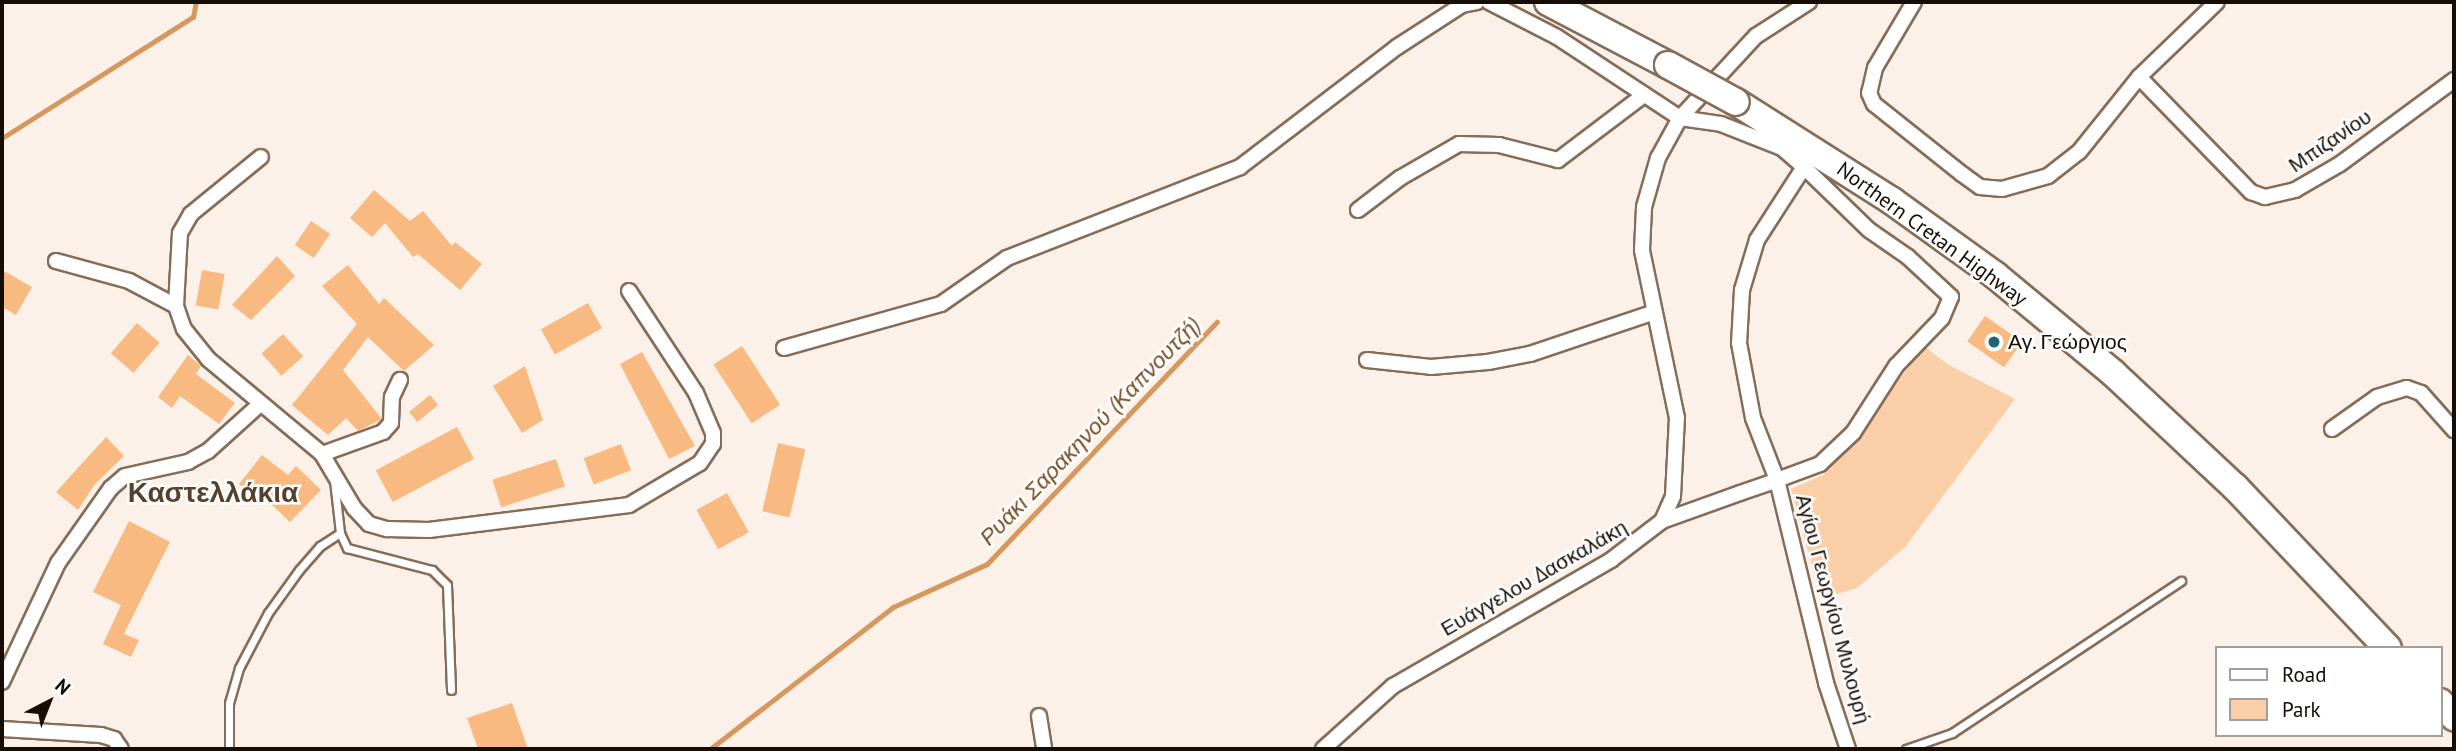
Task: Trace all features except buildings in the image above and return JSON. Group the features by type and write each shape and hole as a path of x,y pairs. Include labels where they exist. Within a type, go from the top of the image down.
{"highway":[{"name":"Northern Cretan Highway","path":"1548,2 1736,102 1892,201 1995,275 2070,338 2235,487 2386,646"},
{"path":"2442,704 2454,717"}],"street":[{"path":"784,348 941,304 1007,258 1240,167 1397,47 1462,5 1477,2"},
{"path":"1489,2 1558,37 1680,118 1721,124 1782,148 1804,167"},
{"path":"1662,521 1673,496 1677,418 1642,250 1644,207 1658,158 1680,118 1750,42 1790,7 1810,2"},
{"path":"1914,2 1875,68 1869,93 1874,104 1980,187 2002,189 2048,176 2078,152 2139,77 2217,2"},
{"name":"Μπιζανίου","path":"2139,77 2251,192 2265,197 2295,190 2340,164 2454,80"},
{"path":"1358,210 1400,178 1460,144 1499,145 1558,160 1644,95"},
{"path":"261,157 191,214 180,233 176,306 184,328 208,359 259,405 322,454 369,524 387,529 429,530 629,505 690,470 708,454 713,433 696,393 629,291"},
{"name":"Αγίου Γεωργίου Μυλουρή","path":"1804,167 1757,240 1739,317 1744,385 1777,480 1816,646 1848,749"},
{"name":"Ευάγγελου Δασκαλάκη","path":"1323,749 1393,686 1611,560 1662,521 1819,464 1853,433 1896,366 1942,318 1951,297 1908,257 1869,230 1804,167"},
{"path":"55,261 129,281 176,306"},
{"path":"1367,360 1431,367 1488,362 1530,354 1653,313"},
{"path":"322,454 383,432 391,423 392,397 400,380"},
{"path":"2332,429 2377,397 2407,388 2421,393 2454,430"},
{"path":"2,682 58,563 111,488 125,476 188,462 208,451 259,405"},
{"path":"1039,716 1044,749"},
{"path":"2,729 101,735 114,739 121,749"}],"lane":[{"path":"336,476 340,533 347,548 356,554 440,575 449,598 451,690"},
{"path":"229,749 229,704 239,668 268,613 299,570 320,546 340,533"},
{"path":"1906,749 1952,733 2181,581"}],"green space":[{"path":"1924,346 1947,364 2015,399 1905,547 1857,588 1821,599 1791,489 1823,475 1853,442"}],"waterway":[{"path":"2,138 193,17 196,2"},
{"name":"Ρυάκι Σαρακηνού (Καπνουτζή)","path":"710,749 893,607 987,564 1217,322"}],"place":[{"name":"Αγ. Γεώργιος","path":"1994,342"}],"district":[{"name":"Καστελλάκια","path":"213,492"}]}
